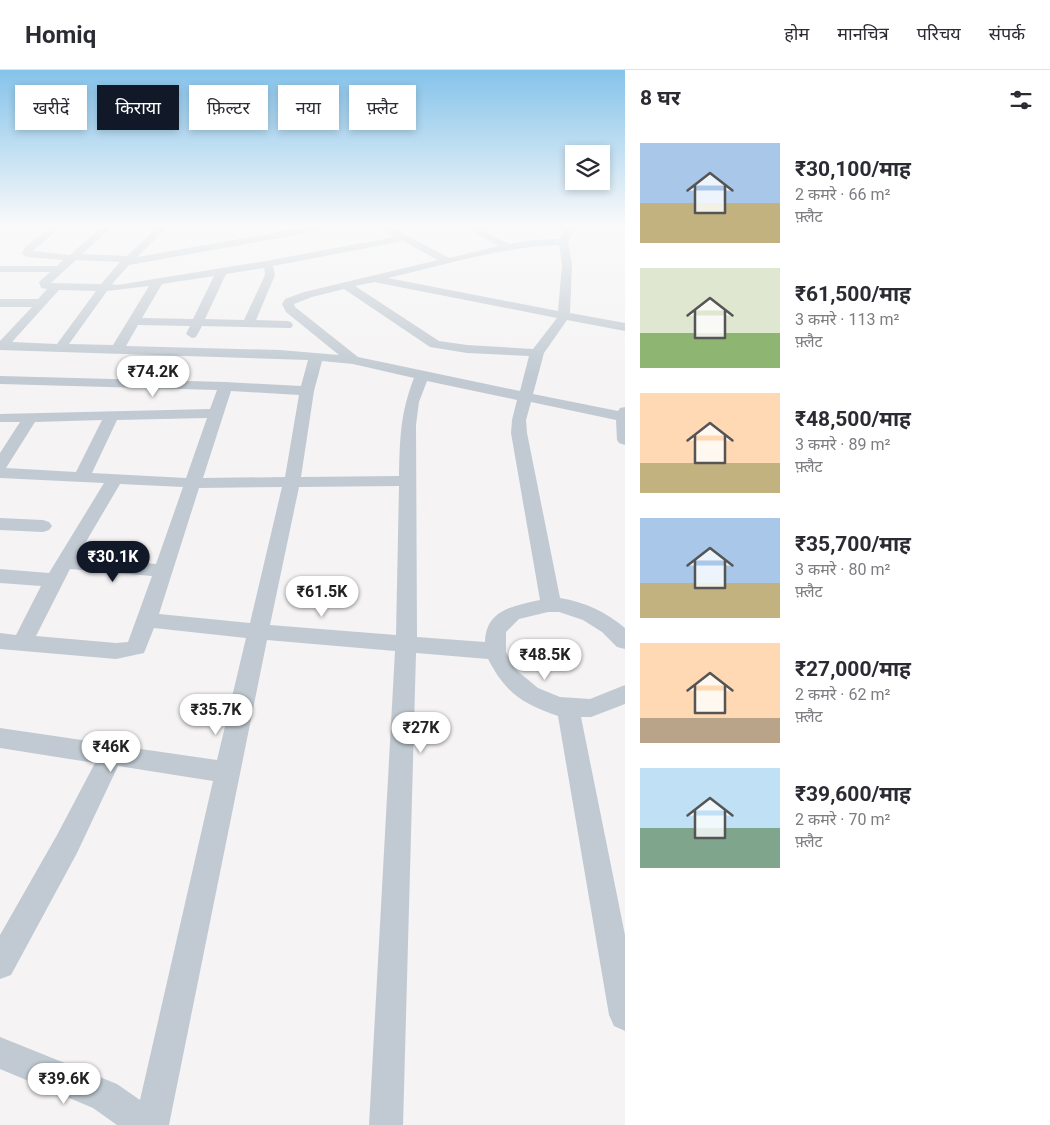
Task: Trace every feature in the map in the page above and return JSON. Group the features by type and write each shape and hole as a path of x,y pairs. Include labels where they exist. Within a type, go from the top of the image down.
{"street":[{"path":"52,276 44,284 55,288 104,289 191,276"},
{"path":"60,348 113,276"},
{"path":"184,352 219,276"},
{"path":"248,324 269,276"},
{"path":"280,354 290,310 288,304 295,298 385,276"},
{"path":"551,605 519,433 519,420 537,353 564,316 566,276"},
{"path":"373,279 625,327"},
{"path":"118,350 158,281"},
{"path":"346,285 435,344 467,349 537,353"},
{"path":"1,346 55,288"},
{"path":"0,302 42,303"},
{"path":"290,310 353,360"},
{"path":"135,321 287,325"},
{"path":"1,346 280,354 353,360 422,376 624,415 625,440"},
{"path":"5,380 24,364 37,348"},
{"path":"152,1125 227,772 260,632 292,482 307,391 316,357"},
{"path":"386,1125 406,642 408,425 412,402 422,376"},
{"path":"5,380 225,386 307,391"},
{"path":"0,640 127,650 136,647 140,642 225,386"},
{"path":"0,418 216,413"},
{"path":"81,478 111,416"},
{"path":"30,418 1,466 81,478 194,483 408,481"},
{"path":"22,642 54,580 114,480"},
{"path":"0,524 43,526"},
{"path":"65,562 164,570"},
{"path":"0,576 54,580"},
{"path":"625,641 615,629 596,616 574,608 551,605 531,606 514,612 502,622 494,635 494,651 499,665 510,680 546,702 568,708 592,708 612,703 625,694"},
{"path":"147,620 260,632 406,642 494,651"},
{"path":"568,708 625,1015"},
{"path":"2,743 112,754 227,772"},
{"path":"0,964 67,844 112,754"},
{"path":"0,1053 105,1096 146,1125"}]}
